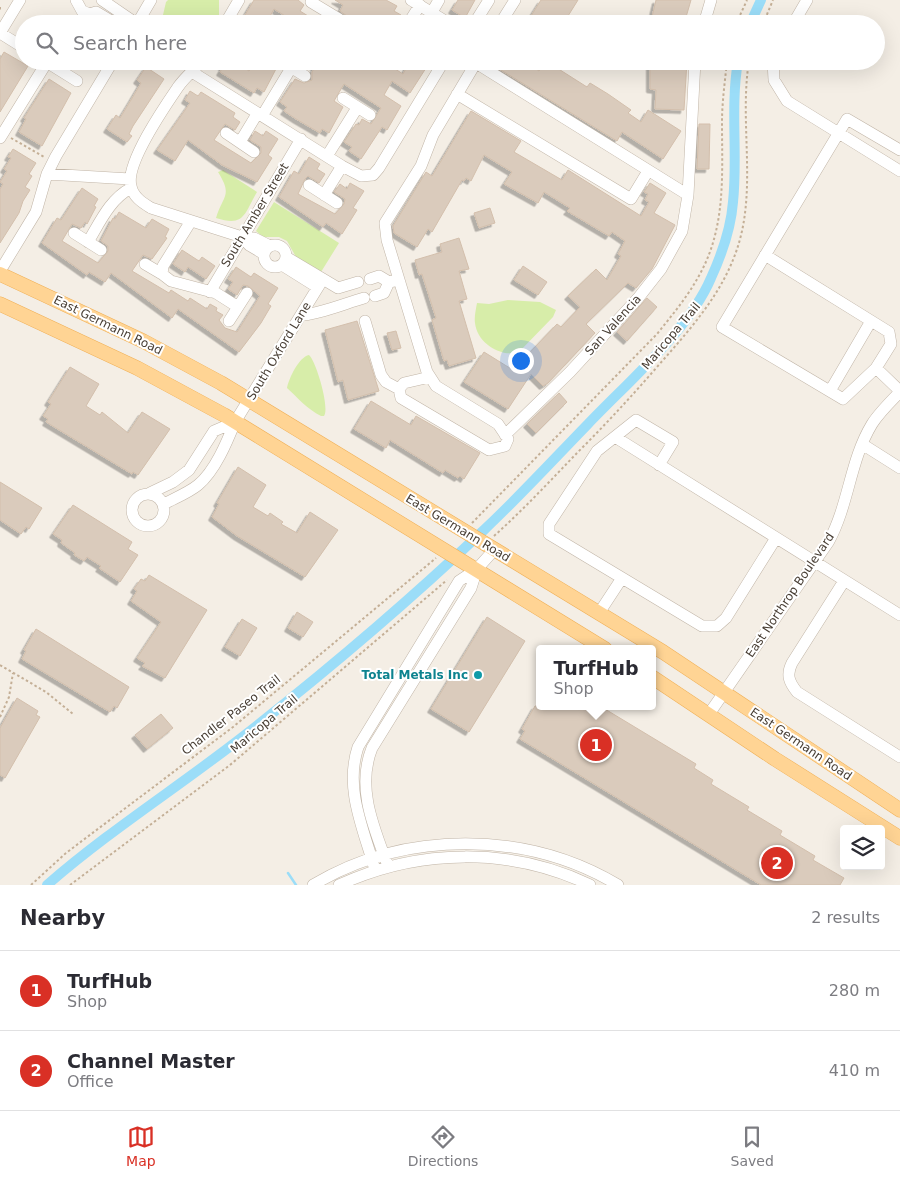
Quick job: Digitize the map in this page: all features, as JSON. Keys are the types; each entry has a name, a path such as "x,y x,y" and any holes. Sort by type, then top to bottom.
{"main road":[{"name":"East Germann Road","path":"0,273 143,341 249,401 466,532 491,544 650,645"},
{"name":"East Germann Road","path":"0,304 137,368 235,422 444,553 471,566 599,645"},
{"name":"East Germann Road","path":"656,649 724,692 900,810"},
{"name":"East Germann Road","path":"656,680 776,760 900,838"}],"street":[{"path":"15,42 0,33 4,17 20,0"},
{"path":"102,0 124,15"},
{"path":"142,15 151,0"},
{"path":"230,15 239,0"},
{"path":"432,12 439,0"},
{"path":"480,15 489,0"},
{"path":"506,15 515,0"},
{"path":"707,15 711,0"},
{"path":"798,15 807,0"},
{"path":"76,1 82,11 90,14 96,12 101,15"},
{"path":"311,2 328,5 336,15"},
{"path":"411,15 416,3 436,15"},
{"path":"2,135 41,70"},
{"path":"60,70 77,80"},
{"path":"0,273 36,212 52,162 108,70"},
{"path":"240,142 290,70"},
{"path":"294,70 304,76"},
{"path":"267,250 254,238 242,237 151,208 139,200 130,184 130,171 136,157 178,86 192,72 361,176 373,175 438,70"},
{"path":"471,70 433,135 421,166 385,224 394,281 430,377 436,386 498,424 505,435"},
{"path":"489,70 688,195"},
{"name":"San Valencia","path":"399,389 401,398 489,450 505,446 508,439 505,435 570,372 661,269 682,231 688,195 695,70"},
{"path":"773,70 774,80 787,101 900,171"},
{"path":"457,94 631,199 648,171"},
{"path":"343,98 370,115"},
{"path":"326,156 357,108"},
{"path":"765,255 888,332 890,344 876,368 843,399 722,327 765,255 839,133 847,119 900,150"},
{"path":"226,133 254,152"},
{"name":"South Amber Street","path":"210,292 301,140"},
{"path":"324,195 342,166"},
{"path":"47,174 130,184"},
{"path":"88,242 110,206 130,184"},
{"path":"309,185 337,203"},
{"path":"162,274 163,266 191,221"},
{"path":"74,233 101,250"},
{"path":"267,250 281,247 284,261 320,283 338,288 358,282"},
{"path":"267,250 266,262 271,266 284,261"},
{"path":"145,264 171,281 210,292 238,307"},
{"path":"370,279 379,276 394,281"},
{"path":"301,315 312,315 384,293 394,281"},
{"name":"South Oxford Lane","path":"164,504 198,485 229,437 235,422 320,283"},
{"path":"343,287 348,303"},
{"path":"230,321 247,293"},
{"path":"365,321 381,375 386,382 399,389 404,383 430,377"},
{"path":"830,391 871,321"},
{"path":"876,368 900,392"},
{"name":"East Northrop Boulevard","path":"709,714 829,540 843,511 862,444 872,424 900,392"},
{"path":"659,465 673,442 636,420 597,451 550,524 549,534 702,626 717,626 726,618 776,538"},
{"path":"150,493 158,496 164,504 164,514 158,523 148,526 137,522 132,512 134,501 141,495 174,482 189,470 214,431 235,422"},
{"path":"615,437 900,615"},
{"path":"862,444 900,468"},
{"path":"382,868 356,803 352,773 358,747 458,580 491,544"},
{"path":"378,857 364,774 372,748 471,588 471,566"},
{"path":"599,613 622,578"},
{"path":"844,581 792,663 788,679 797,692 900,757"},
{"path":"379,712 390,719"},
{"path":"313,885 341,871 378,857 450,844 517,848 564,860 618,885"},
{"path":"340,885 382,868 438,858 491,857 553,870 590,885"}],"path":[{"path":"740,15 748,0"},
{"path":"767,15 773,0"},
{"name":"Maricopa Trail","path":"491,544 616,414 698,321 715,296 730,267 742,232 747,196 745,92 749,70"},
{"path":"2,135 52,162"},
{"name":"Chandler Paseo Trail","path":"30,885 66,853 233,727 444,553"},
{"name":"Maricopa Trail","path":"70,885 230,765 450,577"},
{"path":"0,665 46,692 73,714"},
{"path":"0,717 9,697 13,673"}],"green space":[{"path":"168,0 219,0 219,15 163,15"},
{"path":"223,170 257,192 246,212 238,220 216,218 226,191 223,180 218,172"},
{"path":"274,202 339,243 321,272 296,257 287,241 279,237 263,237 256,231"},
{"path":"508,300 540,302 556,310 553,317 519,352 512,353 498,351 485,343 480,337 475,321 477,303 489,304"},
{"path":"309,355 321,385 325,404 324,416 311,410 287,388 298,364"}],"building":[{"path":"254,0 298,0 304,5 300,11 306,15 284,15 274,9 271,15 245,15"},
{"path":"335,0 386,0 397,6 394,11 401,15 346,15 340,11 343,5"},
{"path":"458,0 475,0 467,15 460,15 452,10"},
{"path":"541,0 578,0 569,15 532,15"},
{"path":"656,0 691,0 687,15 652,15"},
{"path":"4,52 15,58 15,70 26,70 0,112 0,59"},
{"path":"144,70 150,70 164,79 133,126 129,134 132,136 127,142 107,129 116,115 120,118 141,83 137,80"},
{"path":"221,70 275,70 264,92 257,88 254,93 220,72"},
{"path":"313,70 397,70 403,74 405,70 425,70 410,93 392,81 384,95 401,106 387,130 382,127 361,159 349,151 352,147 344,142 356,124 359,125 362,119 371,124 381,108 344,84 334,101 343,107 329,133 322,129 320,133 284,111 287,107 280,102 295,79 304,83 312,80"},
{"path":"501,70 560,70 587,87 590,83 608,94 631,110 628,113 641,122 648,110 681,131 663,159 622,132 617,141"},
{"path":"650,70 686,70 684,110 655,109 656,90 650,89"},
{"path":"49,79 71,93 42,146 19,132 26,119 24,118"},
{"path":"190,91 198,96 201,92 235,113 233,117 240,122 235,130 225,124 214,140 251,163 261,153 261,147 250,140 255,131 263,136 266,131 278,139 268,155 272,158 257,182 222,165 188,140 175,161 157,150 190,103 185,100"},
{"path":"471,111 521,141 514,152 562,180 568,170 641,216 649,202 645,200 648,194 644,192 650,183 666,193 654,213 675,225 652,269 636,288 628,283 586,324 595,333 548,383 543,386 531,374 508,409 464,382 484,352 513,370 557,324 561,327 580,307 568,296 596,269 607,280 621,256 618,254 625,241 612,232 609,236 567,211 570,208 544,192 538,203 504,184 512,172 484,155 471,181 466,178 464,181 462,180 432,232 428,229 417,247 394,233 393,226 426,172 432,176"},
{"path":"699,124 710,124 709,169 697,169"},
{"path":"13,149 36,163 29,174 32,176 25,187 30,190 23,201 19,213 0,243 0,189 3,184 0,182 7,171 4,169 11,158 8,157"},
{"path":"309,157 320,164 317,169 325,174 319,183 308,176 298,194 335,214 344,204 345,199 334,192 340,184 347,189 350,183 364,191 353,208 357,210 342,234 326,223 323,227 279,197 294,171 299,174"},
{"path":"82,188 98,199 94,206 96,207 87,224 85,222 81,228 72,224 62,241 98,263 108,251 108,246 101,241 113,218 115,219 119,212 146,228 152,219 169,229 165,237 167,238 152,259 143,255 132,271 169,293 171,290 188,301 190,298 207,309 210,304 217,308 216,311 223,315 219,320 225,328 237,332 260,296 248,286 243,285 237,295 228,289 233,282 228,279 236,267 251,277 254,273 278,288 268,304 271,306 261,323 239,352 178,309 172,318 111,273 105,282 89,272 87,275 42,243 57,218 61,220"},
{"path":"490,208 495,223 479,228 474,213"},
{"path":"459,238 469,269 459,271 467,299 459,301 476,358 449,366 447,360 444,361 432,320 436,318 422,274 419,275 415,260 442,252 440,244"},
{"path":"182,250 199,261 202,257 215,266 206,279 188,267 185,272 173,264"},
{"path":"523,266 547,282 538,295 514,280"},
{"path":"647,298 657,307 627,341 617,332"},
{"path":"357,321 379,391 348,400 343,380 338,382 325,330"},
{"path":"396,331 401,348 392,350 387,333"},
{"path":"70,367 99,384 86,406 100,415 102,412 128,433 142,412 170,429 138,475 133,472 132,474 46,422 48,419 43,416 51,404 48,402"},
{"path":"559,393 567,402 536,433 527,424"},
{"path":"371,401 411,425 416,416 480,453 464,479 460,476 458,478 445,470 443,473 390,440 386,448 354,429"},
{"path":"238,467 266,485 253,507 268,516 270,513 283,522 281,524 297,533 310,512 338,530 305,577 237,536 212,517 219,504 217,503"},
{"path":"0,482 42,508 29,529 26,527 21,534 0,520"},
{"path":"73,505 132,542 128,549 138,555 120,582 99,568 101,566 87,557 84,561 74,555 75,553 61,543 62,540 53,534"},
{"path":"149,575 207,610 165,678 142,666 145,663 137,658 161,622 131,601 137,591 134,589 141,579 145,581"},
{"path":"297,612 313,622 303,637 288,628"},
{"name":"Total Metals Inc","path":"487,617 525,641 469,732 431,709"},
{"path":"242,619 257,628 240,656 225,647"},
{"path":"36,629 129,687 117,708 114,706 110,712 22,659 26,651 24,650"},
{"path":"17,698 38,711 36,715 40,717 5,778 0,775 0,728"},
{"path":"535,706 536,710 607,710 696,764 694,768 713,780 711,784 749,807 747,810 782,831 780,835 815,856 813,860 844,878 840,885 761,885 520,739 525,731 522,729"},
{"path":"161,714 173,728 147,749 135,735"}],"waterway":[{"path":"754,15 761,0"},
{"path":"47,885 120,827 245,735 307,686 398,609 512,503 673,336 701,298 719,260 728,231 732,212 735,167 734,114 737,70"},
{"path":"288,873 296,885"}],"place":[{"name":"Total Metals Inc","path":"478,675"},
{"name":"TurfHub","path":"596,745"},
{"name":"Channel Master","path":"777,863"}]}
